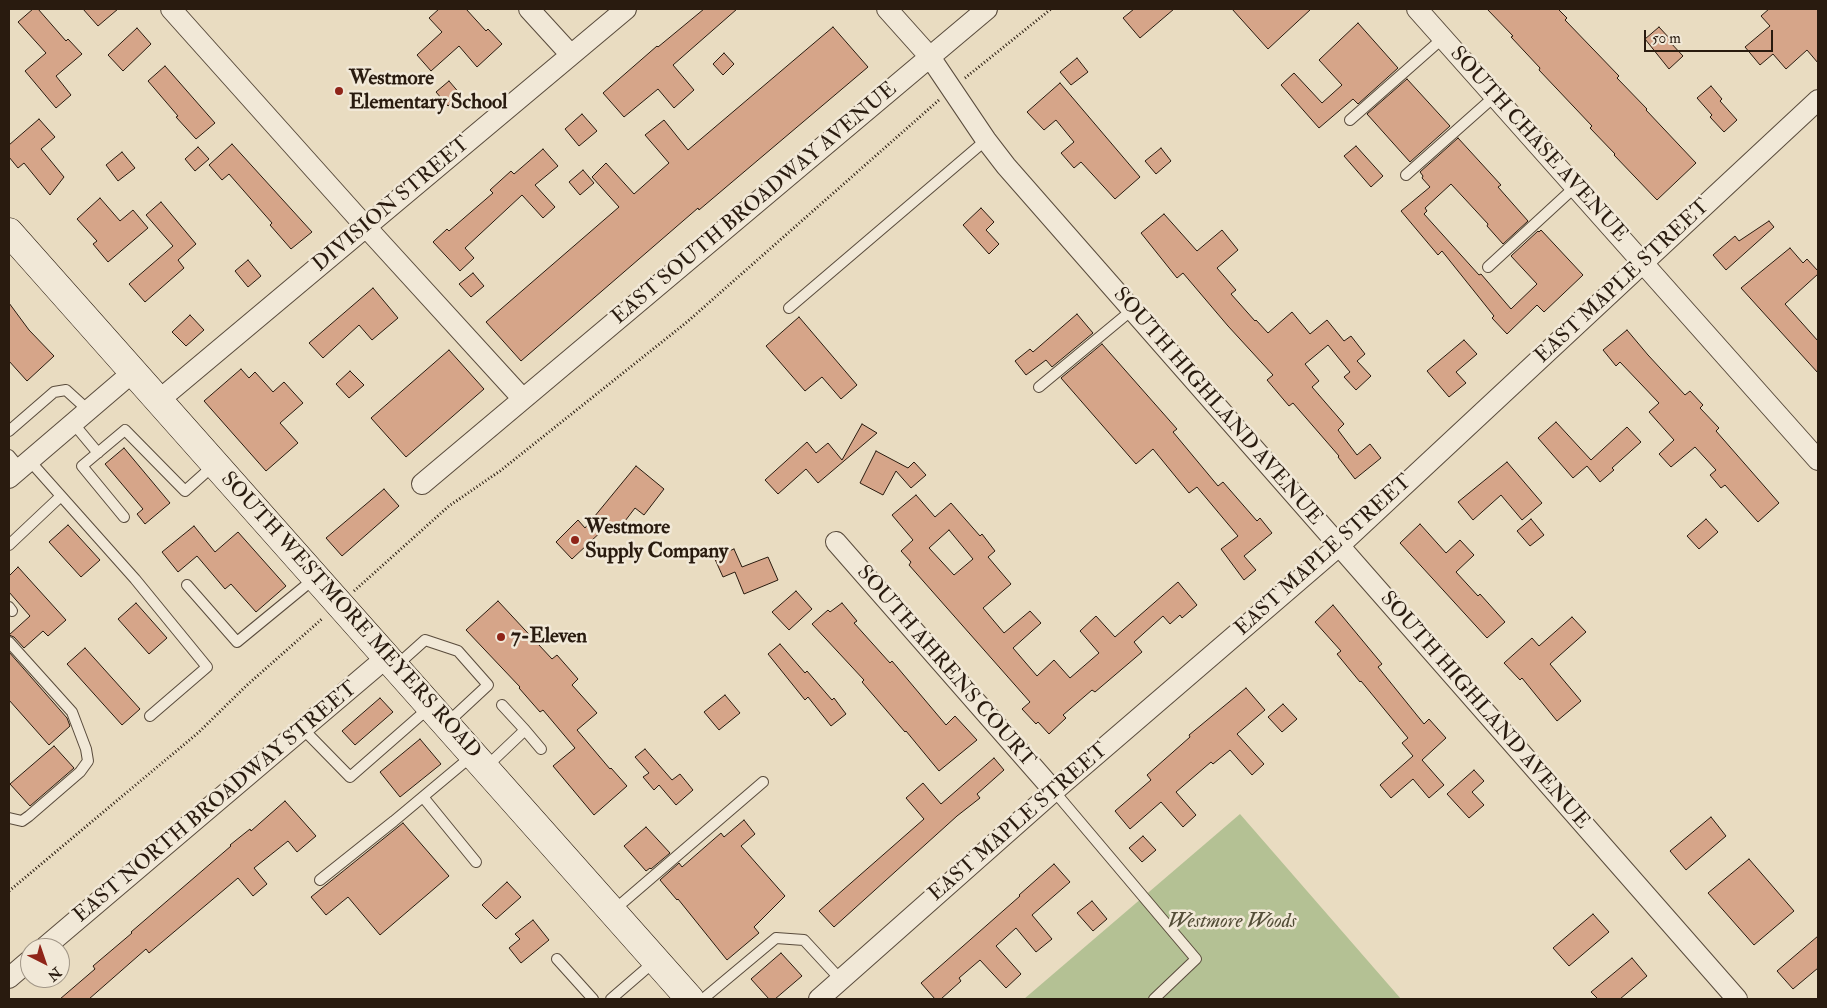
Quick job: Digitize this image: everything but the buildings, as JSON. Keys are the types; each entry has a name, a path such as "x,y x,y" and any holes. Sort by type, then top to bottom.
{"street":[{"path":"171,9 523,399"},
{"path":"529,9 570,55"},
{"name":"DIVISION STREET","path":"158,401 626,9"},
{"name":"SOUTH HIGHLAND AVENUE","path":"887,9 930,57 986,140 1006,166 1737,999"},
{"name":"EAST SOUTH BROADWAY AVENUE","path":"422,484 987,9"},
{"name":"SOUTH CHASE AVENUE","path":"1417,9 1818,460"},
{"name":"EAST MAPLE STREET","path":"819,999 1054,791 1340,546 1818,100"},
{"name":"SOUTH WESTMORE MEYERS ROAD","path":"9,232 690,999"},
{"path":"17,465 73,423 133,372"},
{"name":"SOUTH AHRENS COURT","path":"836,542 1054,791"},
{"name":"EAST NORTH BROADWAY STREET","path":"56,938 303,729 391,662"},
{"path":"9,978 20,969"}],"lane":[{"path":"1350,120 1443,38"},
{"path":"1406,175 1495,96"},
{"path":"789,308 986,140"},
{"path":"1488,267 1575,186"},
{"path":"1039,387 1132,310"},
{"path":"9,431 54,392 66,390 88,410"},
{"path":"73,423 98,453"},
{"path":"124,517 82,466 125,430 185,491 215,464"},
{"path":"17,465 61,496 135,579 207,667 150,716"},
{"path":"9,544 61,496"},
{"path":"187,585 237,642 316,577"},
{"path":"303,729 350,777 438,715 488,685 458,651 425,640 391,662"},
{"path":"9,642 72,712 86,748 88,761 80,772 29,816 22,821 9,818"},
{"path":"502,705 541,749"},
{"path":"320,880 423,797 525,730"},
{"path":"612,911 763,782"},
{"path":"1054,791 1196,959 1154,999"},
{"path":"423,797 476,862"},
{"path":"703,999 776,938 804,940 841,980"},
{"path":"557,959 593,999"},
{"path":"610,999 656,960"}],"path":[{"path":"962,80 1051,9"},
{"path":"355,590 449,506 500,471 687,322 941,98"},
{"path":"9,891 199,732 246,686 325,617"}],"green space":[{"name":"Westmore Woods","path":"1240,814 1401,999 1024,999"}],"place":[{"name":"Westmore Elementary School","path":"339,91"},
{"name":"Westmore Supply Company","path":"575,540"},
{"name":"7-Eleven","path":"501,637"}]}
